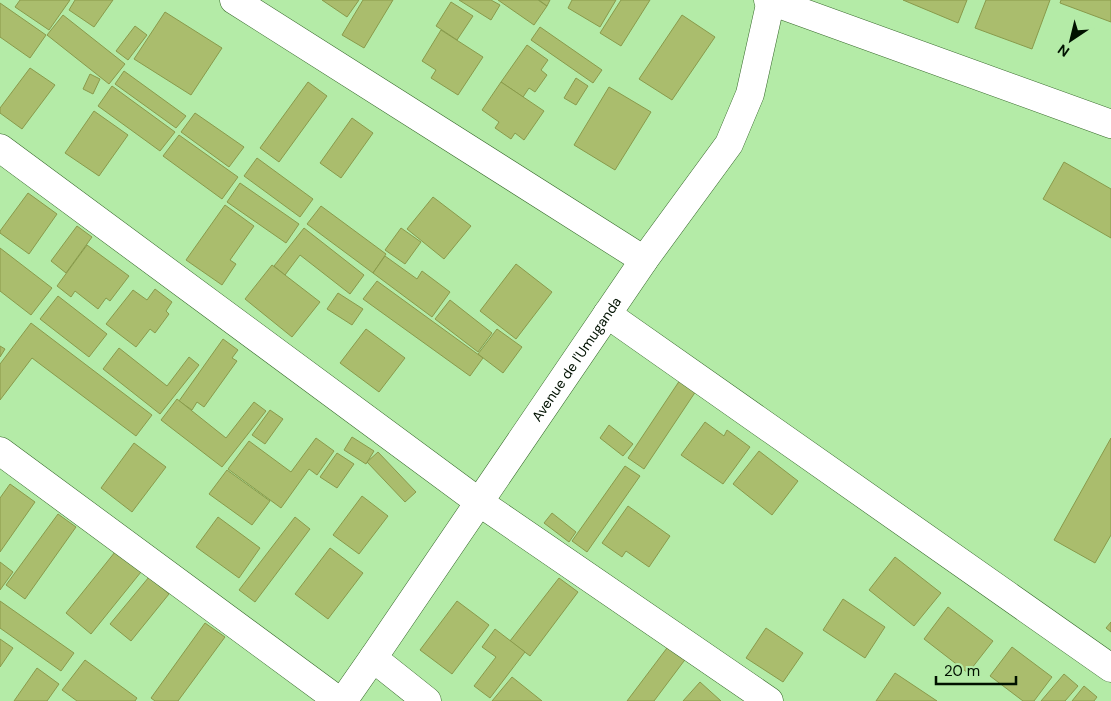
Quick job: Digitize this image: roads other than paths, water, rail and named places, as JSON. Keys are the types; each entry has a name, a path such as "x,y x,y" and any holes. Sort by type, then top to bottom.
{"street":[{"path":"234,0 644,260"},
{"path":"770,1 1111,124"},
{"name":"Avenue de l'Umuganda","path":"341,701 374,658 644,260 729,144 750,94 770,1"},
{"path":"0,148 479,502 769,701"},
{"path":"607,314 1111,668"},
{"path":"0,451 341,701"},
{"path":"374,658 427,701"}]}
